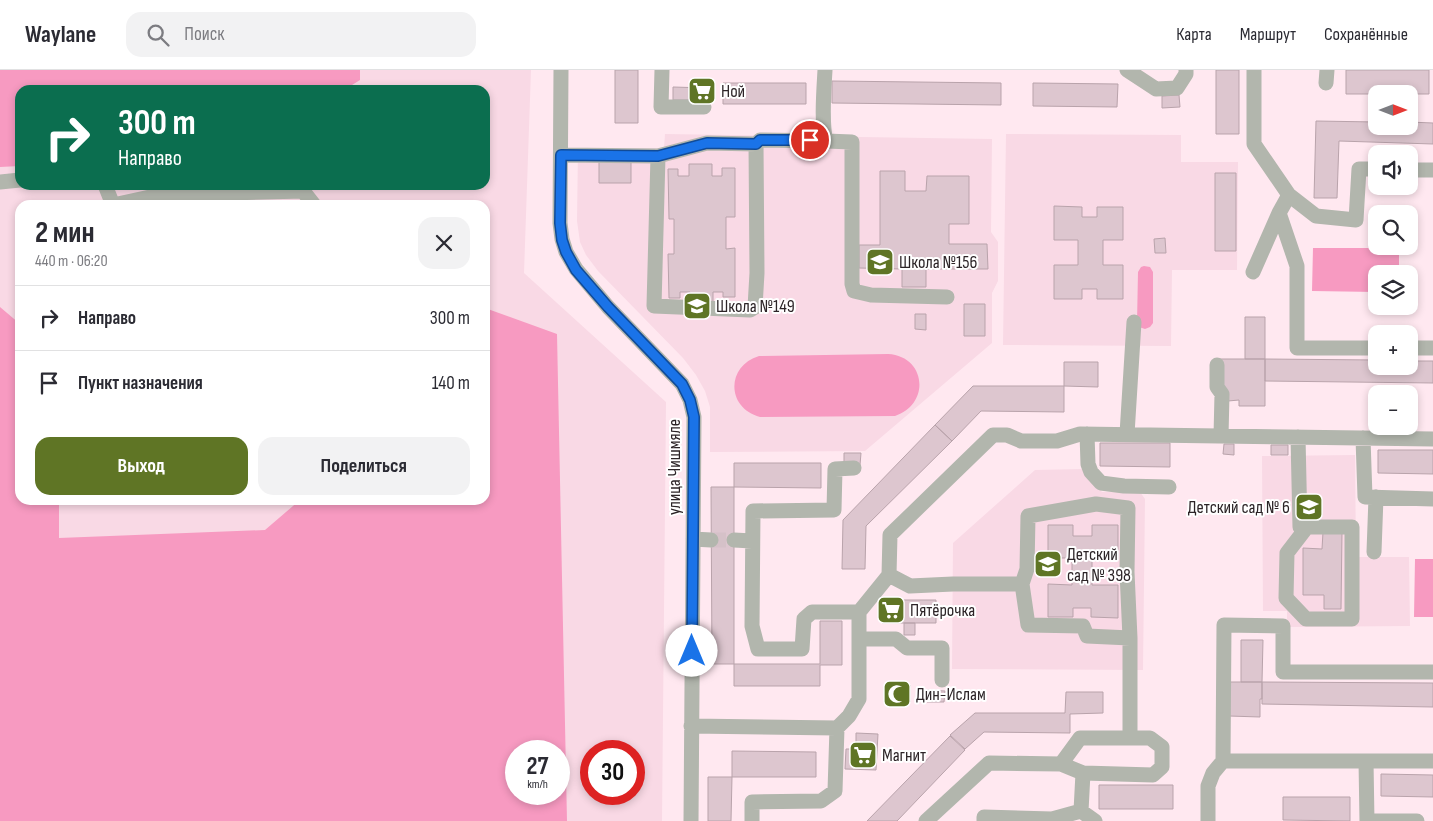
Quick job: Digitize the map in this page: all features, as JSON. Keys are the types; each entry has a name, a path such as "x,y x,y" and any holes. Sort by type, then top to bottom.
{"street":[{"name":"улица Чишмяле","path":"561,70 560,223 566,252 576,270 608,307 682,384 690,400 694,417 691,821"},
{"path":"662,70 661,107 704,107"},
{"path":"825,70 824,136 826,141"},
{"path":"1127,70 1156,89 1177,88 1186,74 1186,70"},
{"path":"1254,70 1254,144 1289,195 1316,216 1356,220 1359,169 1368,170"},
{"path":"561,155 658,156 707,143 756,144 760,140 852,142 852,284 854,291 871,295 947,297"},
{"path":"658,156 654,306 750,310 755,307 757,274 756,144"},
{"path":"1418,170 1433,170"},
{"path":"0,182 15,180"},
{"path":"136,200 159,195 303,191 310,200"},
{"path":"1253,272 1278,213 1289,195"},
{"path":"1278,213 1297,266 1297,348 1368,348"},
{"path":"1127,434 1134,322"},
{"path":"1418,348 1433,348"},
{"path":"1217,365 1217,387 1222,394 1221,436"},
{"path":"752,821 752,802 821,801 835,791 837,728 849,716 859,698 859,612 889,576 890,535 993,435 1007,435 1021,441 1057,441 1080,434 1433,439"},
{"path":"1087,434 1088,464 1091,472 1101,483 1124,486 1169,486"},
{"path":"1298,437 1300,528 1352,527 1352,619 1306,619 1286,598 1287,553 1307,528"},
{"path":"1363,438 1365,497 1433,498"},
{"path":"854,468 834,468 834,510 753,511 752,626 758,649 802,649 804,619 812,612 859,612"},
{"path":"1374,552 1376,498"},
{"path":"1130,638 1087,636 1084,626 1028,625 1022,584 1027,569 1028,516 1096,504 1128,508 1127,572 1130,638 1130,738"},
{"path":"693,539 711,540"},
{"path":"734,540 752,541"},
{"path":"889,576 910,586 1022,584"},
{"path":"1208,821 1208,786 1213,773 1223,760 1224,625 1283,626 1283,672 1433,672"},
{"path":"859,639 896,639 908,648 942,648 942,680"},
{"path":"691,726 837,728"},
{"path":"926,821 988,763 1061,764 1083,773 1153,775 1162,767 1162,747 1150,738 1080,738 1061,764"},
{"path":"1223,760 1433,761"},
{"path":"1366,761 1367,821 1417,821"},
{"path":"1081,811 1083,773"},
{"path":"984,821 984,817 1052,820 1081,811"},
{"path":"1081,811 1094,821"}],"shaded area":[{"path":"0,70 531,70 524,273 666,402 662,821 0,821"},
{"path":"0,70 360,70 360,80 352,85 15,85 15,166 0,167"},
{"path":"665,134 992,139 991,232 998,242 998,281 992,293 992,343 865,451 710,452 710,407 705,391 696,375 683,358 598,271 586,255 580,242 577,221 578,149 664,148"},
{"path":"1006,134 1181,135 1181,162 1238,162 1237,270 1172,270 1171,346 1003,345"},
{"path":"1313,248 1368,248 1368,255 1399,255 1399,265 1368,265 1368,292 1312,291"},
{"path":"1144,266 1150,267 1153,272 1153,323 1145,329 1139,327 1137,323 1138,272"},
{"path":"0,307 15,320 15,505 59,505 59,538 265,530 294,505 490,505 490,310 557,334 565,740 505,740 505,805 567,805 567,821 0,821"},
{"path":"888,354 901,357 910,363 916,371 919,381 919,392 914,402 907,410 895,416 760,417 749,412 741,405 736,396 734,387 740,368 748,361 759,356"},
{"name":"Детский сад № 6","path":"1355,455 1356,557 1409,557 1410,626 1287,627 1287,611 1263,611 1262,456"},
{"name":"Детский сад № 398","path":"1083,469 1102,492 1140,492 1145,499 1143,670 952,669 953,543 1035,470"},
{"path":"1415,559 1433,559 1433,617 1414,617"}],"building":[{"path":"615,70 638,70 638,123 615,123"},
{"path":"1216,70 1239,70 1239,134 1216,134"},
{"path":"1346,70 1429,70 1429,94 1418,94 1418,85 1368,85 1368,94 1346,94"},
{"path":"832,81 1001,83 1001,105 832,103"},
{"path":"723,83 806,83 806,104 723,104"},
{"path":"1033,83 1118,84 1117,107 1033,106"},
{"path":"673,87 706,88 706,100 673,100"},
{"path":"1179,95 1180,107 1162,108 1162,96"},
{"path":"1316,121 1368,122 1368,135 1418,135 1418,122 1433,123 1433,144 1339,141 1337,198 1314,198"},
{"path":"599,160 631,160 631,183 599,183"},
{"path":"689,164 712,164 712,176 722,176 722,168 735,168 735,217 726,217 726,249 735,248 735,297 723,297 723,292 713,292 713,302 690,302 690,292 680,292 680,298 669,298 668,254 674,254 674,219 669,219 668,169 678,169 678,176 689,176"},
{"path":"880,171 905,171 905,191 926,191 927,176 969,176 969,224 949,224 949,244 987,244 988,269 926,269 926,287 902,287 902,269 859,268 859,245 880,245"},
{"path":"1215,173 1236,173 1236,251 1215,251"},
{"path":"1054,206 1082,207 1082,217 1097,217 1097,207 1123,207 1123,240 1103,240 1103,265 1123,265 1123,299 1097,299 1097,289 1082,289 1082,299 1054,299 1054,265 1078,265 1078,240 1054,240"},
{"path":"1165,238 1166,253 1155,253 1154,239"},
{"path":"964,304 985,304 985,336 964,336"},
{"path":"915,314 926,314 926,330 915,329"},
{"path":"1245,317 1265,317 1265,359 1245,359"},
{"path":"1220,359 1265,359 1265,406 1239,406 1239,400 1228,401 1221,390"},
{"path":"1265,359 1368,360 1368,375 1418,375 1418,361 1433,361 1433,383 1265,381"},
{"path":"1064,362 1098,362 1098,387 1064,386"},
{"path":"973,386 1064,386 1064,412 981,411 952,441 935,425"},
{"path":"935,425 952,441 866,526 865,569 842,569 843,520"},
{"path":"1100,443 1170,443 1170,467 1100,466"},
{"path":"1224,444 1234,444 1234,455 1223,454"},
{"path":"1271,445 1288,445 1288,455 1271,455"},
{"path":"1378,450 1433,450 1433,474 1378,473"},
{"path":"844,453 861,453 860,465 844,464"},
{"path":"734,463 821,463 821,488 734,487"},
{"path":"711,487 734,487 734,664 712,664"},
{"path":"1048,525 1073,525 1073,536 1092,536 1092,525 1118,525 1118,559 1092,559 1092,585 1118,585 1118,618 1091,617 1091,608 1073,608 1073,617 1048,617 1048,584 1072,585 1072,558 1048,558"},
{"path":"1323,532 1342,532 1341,609 1324,609 1324,595 1303,595 1303,548 1322,549"},
{"path":"882,600 936,600 936,623 882,623"},
{"path":"820,621 842,621 842,665 820,665 820,686 734,686 734,664 820,664"},
{"path":"904,623 915,623 915,635 904,635"},
{"path":"1241,640 1263,640 1262,682 1241,682"},
{"path":"1229,682 1262,682 1260,717 1229,716"},
{"path":"1262,682 1433,683 1433,707 1262,704"},
{"path":"894,685 910,685 910,702 894,702"},
{"path":"927,690 945,691 944,702 927,702"},
{"path":"1066,692 1103,692 1103,713 1070,714 1070,733 984,732 965,749 950,735 975,713 1065,713"},
{"path":"856,733 878,734 876,770 845,769 846,749 856,749"},
{"path":"950,736 965,750 897,821 867,821"},
{"path":"732,751 816,752 816,777 732,777"},
{"path":"1381,774 1433,775 1433,797 1381,796"},
{"path":"708,777 732,777 731,821 708,821"},
{"path":"1099,785 1173,785 1173,809 1099,809"},
{"path":"1283,797 1350,797 1350,821 1283,820"}],"tunnel":[{"path":"711,540 734,540"}],"place":[{"name":"Ной","path":"702,91"},
{"name":"Школа №156","path":"880,262"},
{"name":"Школа №149","path":"697,306"},
{"name":"Детский сад № 6","path":"1309,507"},
{"name":"Детский сад № 398","path":"1048,564"},
{"name":"Пятёрочка","path":"891,610"},
{"name":"Дин-Ислам","path":"897,694"},
{"name":"Магнит","path":"863,755"}],"route":[{"path":"692,651 694,417 690,400 682,384 608,307 576,270 566,252 560,223 561,155 658,156 707,143 756,144 760,140 810,140"}]}
